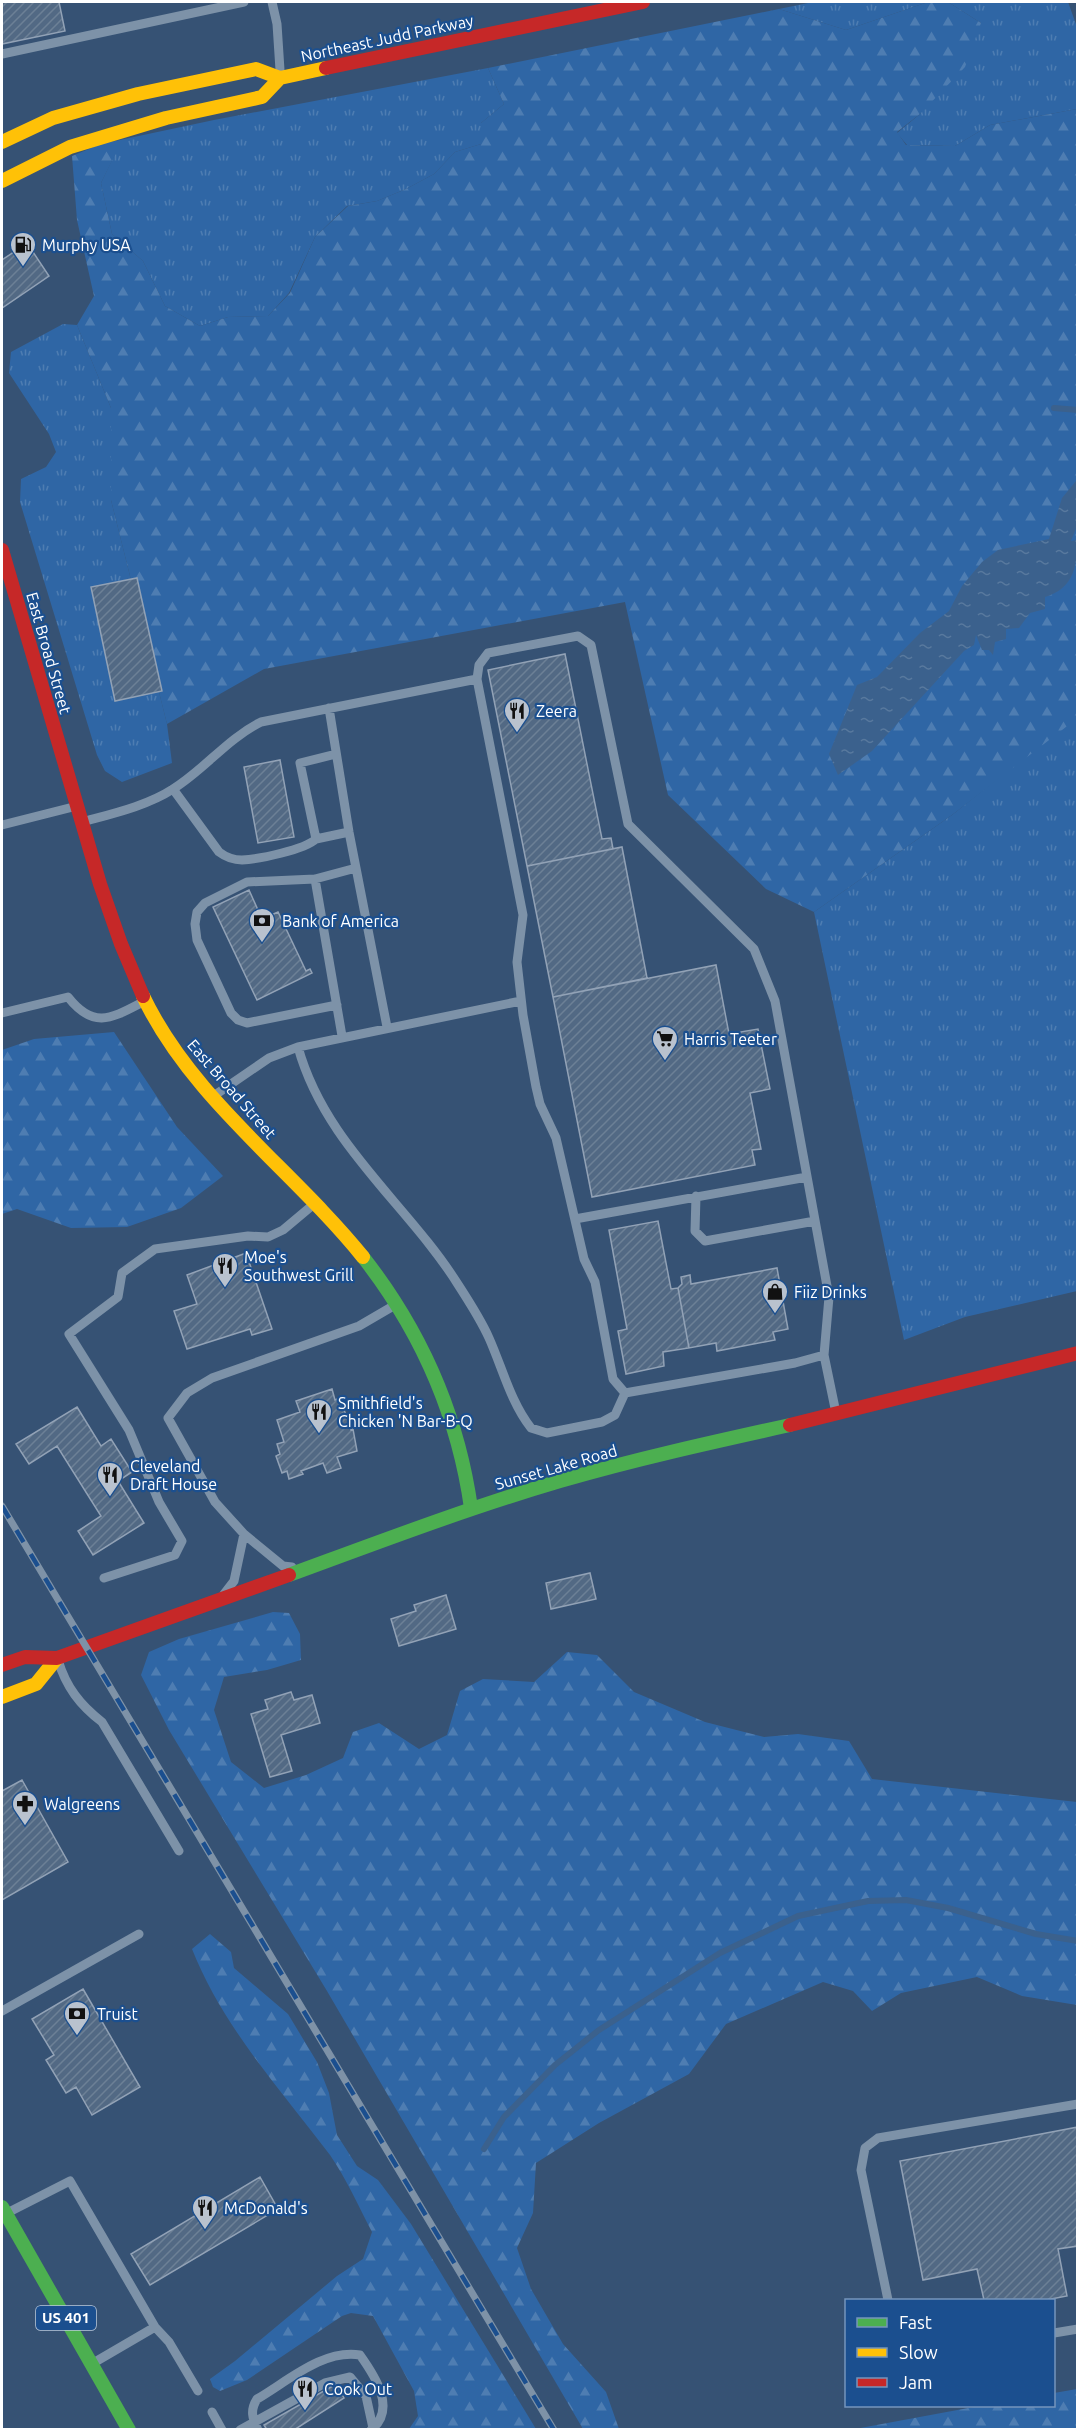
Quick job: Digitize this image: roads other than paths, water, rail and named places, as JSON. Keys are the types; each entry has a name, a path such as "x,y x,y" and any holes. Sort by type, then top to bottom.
{"main road":[{"name":"Northeast Judd Parkway","path":"2,142 53,118 128,96 256,69 280,78 643,2"},
{"path":"2,181 80,144 166,118 262,97 280,78"},
{"name":"East Broad Street","path":"2,550 108,910 146,1001 172,1044 213,1096 364,1258 397,1303 446,1408 468,1478 471,1508"},
{"name":"Sunset Lake Road","path":"2,1665 25,1657 57,1658 471,1508 561,1481 689,1447 837,1413 1077,1353"},
{"path":"2,1697 36,1684 57,1658"},
{"name":"US 401","path":"3,2211 93,2363 129,2430"}],"lane":[{"path":"2,54 244,2"},
{"path":"272,2 277,24 280,78"},
{"path":"625,1393 613,1379 595,1282 584,1259 556,1138 540,1104 521,1001 517,962 522,915 477,678 479,665 488,653 578,636 591,645 628,824 754,949 775,1001 829,1297 824,1355 837,1413"},
{"path":"82,822 119,812 173,789 240,732 272,718 477,678"},
{"path":"329,708 349,832 387,1027"},
{"path":"316,839 300,763 336,754"},
{"path":"173,789 219,852 228,859 242,860 306,847 316,839 349,832"},
{"path":"2,825 77,806"},
{"path":"337,1005 247,1023 238,1020 231,1013 197,940 195,924 197,912 205,903 247,882 315,879 356,868"},
{"path":"315,879 342,1036"},
{"path":"2,1013 68,997 77,1008 92,1018 112,1018 146,1001"},
{"path":"213,1096 262,1063 298,1047 342,1036 521,1001"},
{"path":"298,1047 315,1091 343,1140 380,1189 424,1238 459,1285 488,1335 508,1385 531,1428 548,1433 602,1422 615,1415 625,1393"},
{"path":"575,1219 807,1177"},
{"path":"696,1196 695,1231 705,1241 815,1221"},
{"path":"104,1578 175,1555 182,1541 159,1502 129,1430 69,1334 118,1297 122,1273 155,1249 248,1236 268,1237 283,1230 314,1204"},
{"path":"303,1568 283,1566 244,1534 214,1502 168,1418 187,1393 212,1378 359,1326 397,1303"},
{"path":"625,1393 795,1363 824,1355"},
{"path":"219,1601 234,1581 244,1534"},
{"path":"57,1658 64,1680 82,1707 102,1722 179,1851"},
{"path":"2,2012 139,1934"},
{"path":"888,2299 861,2170 865,2148 878,2138 1077,2104"},
{"path":"3,2211 70,2181 155,2327 169,2342 198,2391"},
{"path":"93,2363 155,2327"},
{"path":"1055,2333 1077,2329"},
{"path":"256,2426 252,2408 257,2399 331,2355 345,2353 360,2355 380,2388 384,2410 379,2423 372,2429"},
{"path":"240,2430 256,2426 324,2383 350,2377 366,2396 372,2429"},
{"path":"212,2412 222,2430"}],"water":[{"path":"1076,481 1077,526 1071,541 1077,540 1076,559 1068,582 1045,597 1045,609 1030,613 1019,628 1006,629 1006,639 995,642 993,655 989,650 982,650 976,635 974,645 964,651 872,751 838,775 829,754 857,685 877,677 920,633 949,611 962,586 982,562 998,550 1049,539 1062,498"}],"waterway":[{"path":"1054,408 1078,410"},
{"path":"484,2149 504,2117 555,2065 599,2030 720,1953 798,1916 868,1901 906,1900 948,1908 1036,1934 1078,1941"}],"railway":[{"path":"2,1506 554,2430"}],"place":[{"name":"Murphy USA","path":"23,268"},
{"name":"Zeera","path":"517,734"},
{"name":"Bank of America","path":"262,944"},
{"name":"Harris Teeter","path":"665,1062"},
{"name":"Moe's Southwest Grill","path":"225,1289"},
{"name":"Fiiz Drinks","path":"775,1315"},
{"name":"Smithfield's Chicken 'N Bar-B-Q","path":"319,1435"},
{"name":"Cleveland Draft House","path":"110,1498"},
{"name":"Walgreens","path":"25,1827"},
{"name":"Truist","path":"77,2037"},
{"name":"McDonald's","path":"205,2231"},
{"name":"Cook Out","path":"305,2412"}]}
